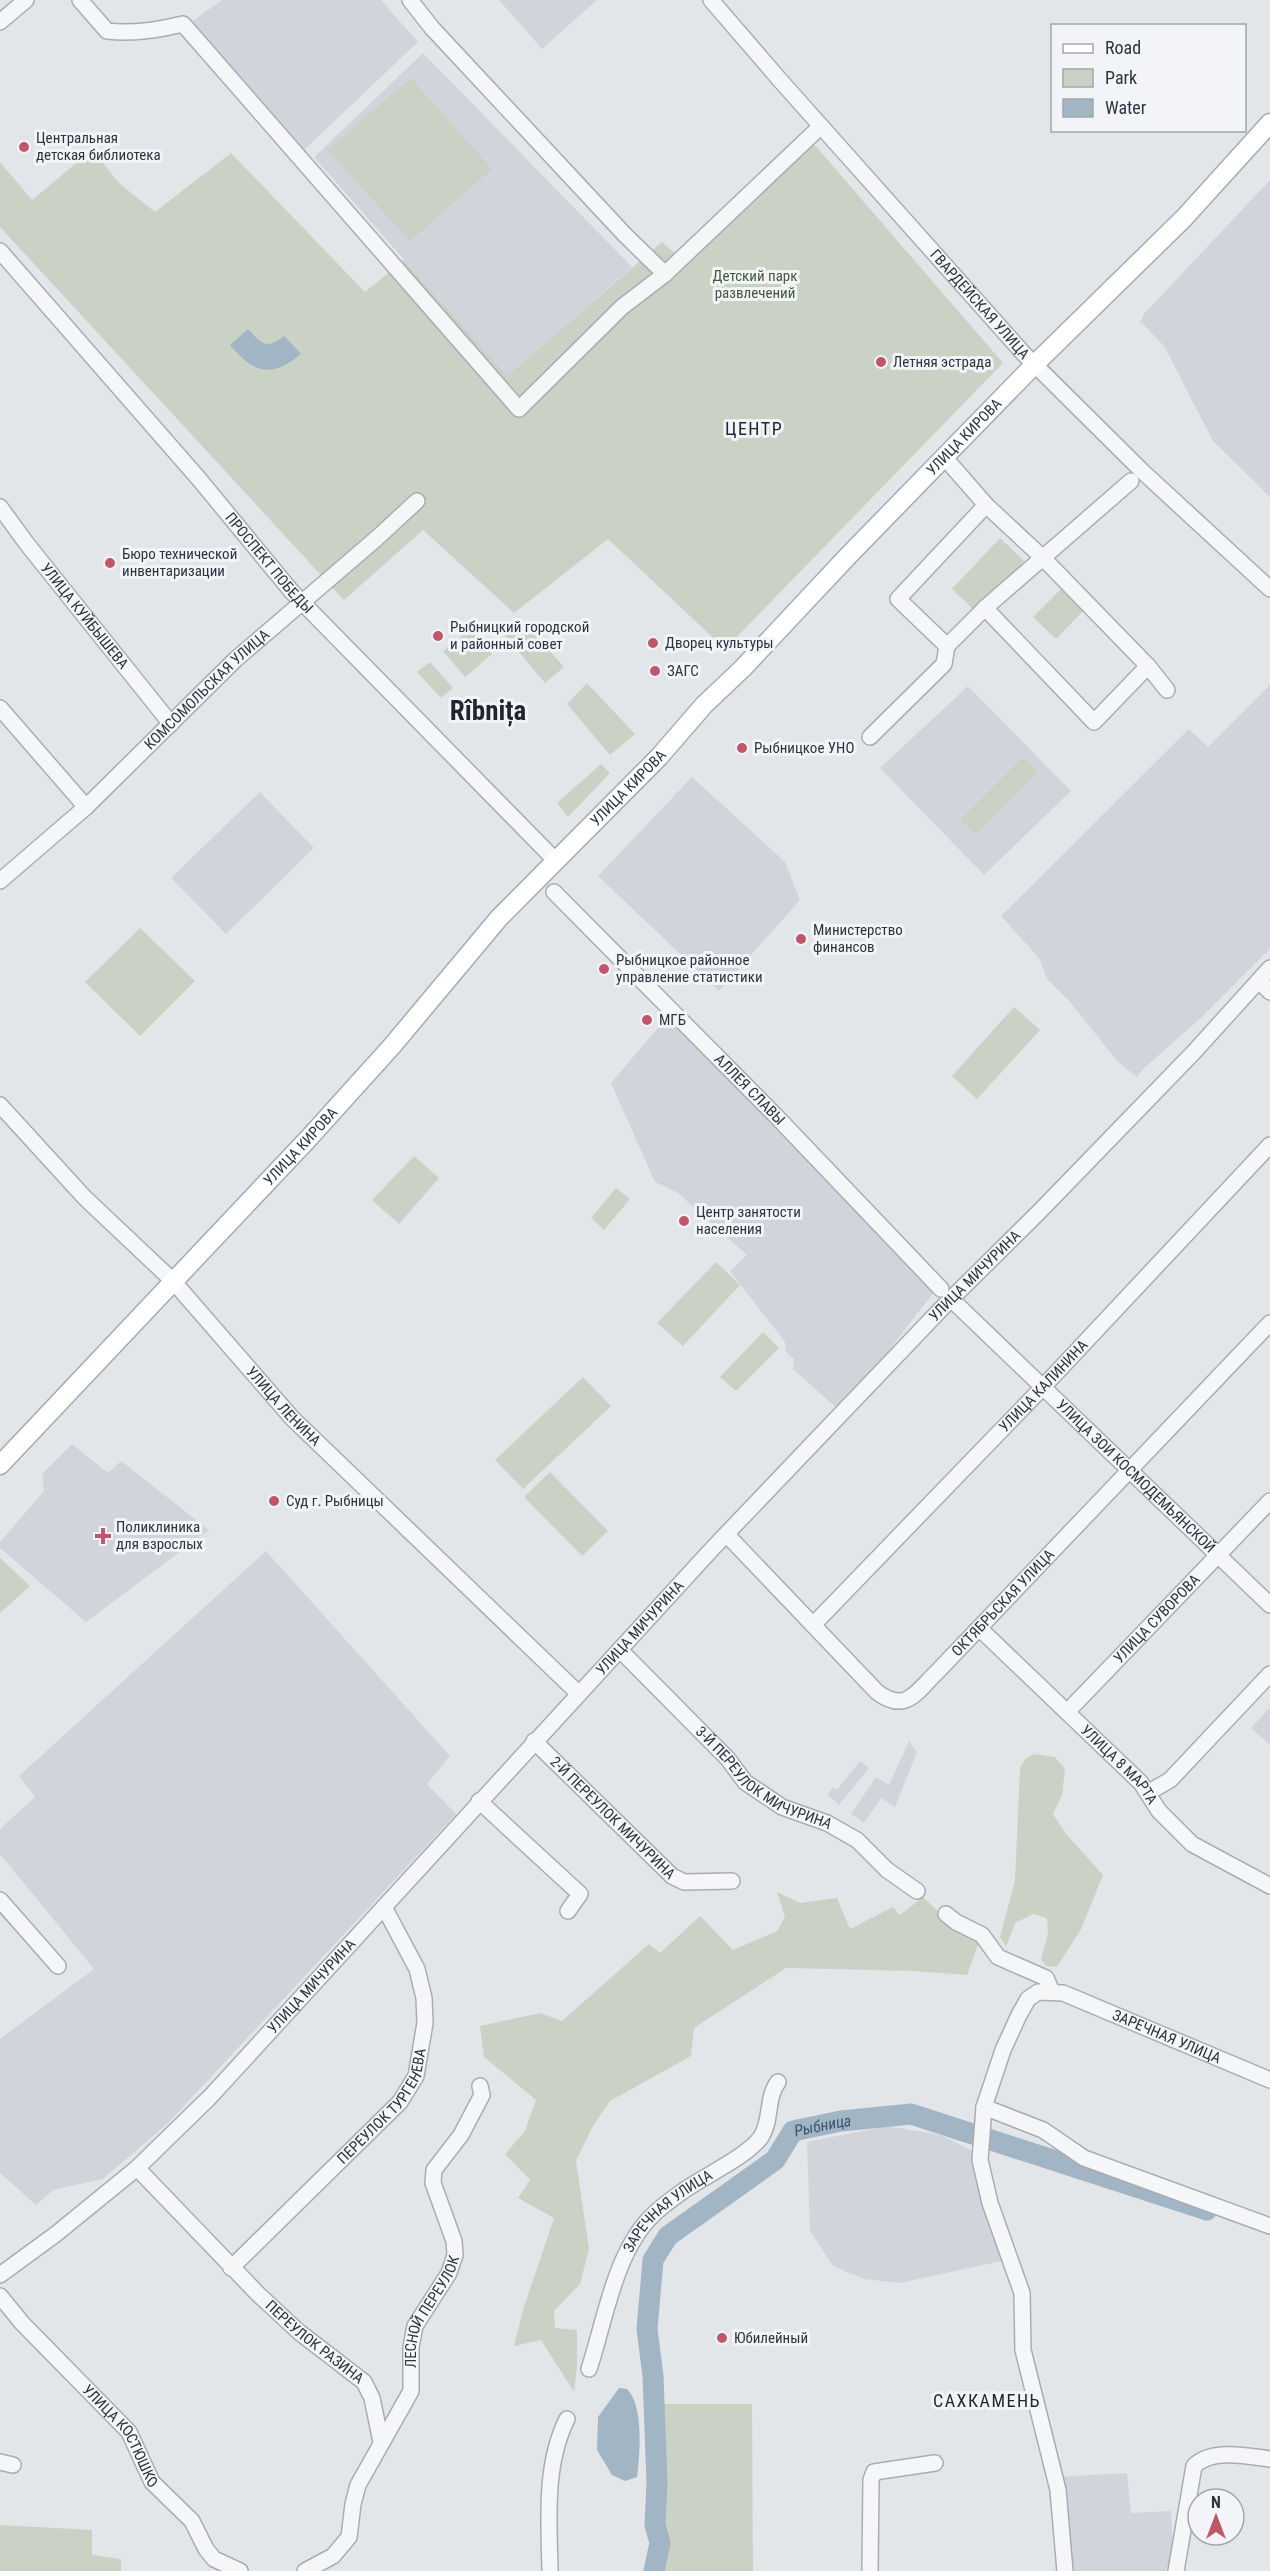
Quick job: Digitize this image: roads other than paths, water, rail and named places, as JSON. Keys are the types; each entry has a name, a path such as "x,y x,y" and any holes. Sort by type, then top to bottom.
{"main road":[{"name":"УЛИЦА КИРОВА","path":"0,1465 322,1123 392,1046 499,918 660,757 704,705 743,668 848,556 1035,364 1184,218 1270,123"}],"street":[{"path":"0,22 26,0"},
{"path":"80,0 107,32 151,31 183,24 519,409 622,307 665,273 820,126"},
{"path":"410,0 432,28 617,227 665,273"},
{"name":"ГВАРДЕЙСКАЯ УЛИЦА","path":"711,0 820,126 1035,364 1142,471 1270,589"},
{"name":"ПРОСПЕКТ ПОБЕДЫ","path":"0,251 302,601 556,861"},
{"path":"945,458 986,505 1043,558 1148,666 1167,690"},
{"path":"870,737 945,664 947,646 985,608 1131,480"},
{"name":"КОМСОМОЛЬСКАЯ УЛИЦА","path":"0,881 86,807 236,660 417,501"},
{"path":"947,646 898,599 986,505"},
{"name":"УЛИЦА КУЙБЫШЕВА","path":"0,507 171,724"},
{"path":"985,608 1095,722 1148,666"},
{"path":"0,708 86,807"},
{"name":"АЛЛЕЯ СЛАВЫ","path":"554,892 776,1116 946,1294"},
{"name":"УЛИЦА МИЧУРИНА","path":"0,2275 56,2234 137,2168 210,2097 946,1294 1039,1212 1264,986 1270,968"},
{"name":"УЛИЦА ЛЕНИНА","path":"0,1105 85,1198 173,1281 292,1418 579,1694"},
{"name":"УЛИЦА КАЛИНИНА","path":"813,1625 1043,1388 1270,1145"},
{"name":"УЛИЦА ЗОИ КОСМОДЕМЬЯНСКОЙ","path":"946,1294 1270,1605"},
{"name":"ОКТЯБРЬСКАЯ УЛИЦА","path":"727,1535 878,1692 887,1700 898,1703 908,1699 979,1628 1270,1323"},
{"name":"УЛИЦА СУВОРОВА","path":"1068,1711 1270,1501"},
{"name":"УЛИЦА 8 МАРТА","path":"979,1628 1149,1791 1160,1811 1192,1844 1270,1886"},
{"name":"3-Й ПЕРЕУЛОК МИЧУРИНА","path":"620,1650 728,1759 752,1788 782,1807 827,1822 857,1840 887,1870 917,1890"},
{"path":"1149,1791 1170,1780 1270,1674"},
{"name":"2-Й ПЕРЕУЛОК МИЧУРИНА","path":"534,1742 672,1876 684,1882 732,1881"},
{"path":"479,1801 580,1894 568,1911"},
{"path":"0,1900 58,1966"},
{"name":"ПЕРЕУЛОК ТУРГЕНЕВА","path":"231,2268 400,2102 416,2076 425,2023 424,1998 417,1969 384,1907"},
{"path":"946,1914 956,1922 982,1935 998,1957 1046,1978 1058,1993"},
{"path":"1058,1993 1038,1992 1029,1999 1019,2015 1003,2050 983,2112 980,2160 982,2176 1022,2293 1023,2350 1058,2490 1065,2571"},
{"name":"ЗАРЕЧНАЯ УЛИЦА","path":"1058,1993 1270,2080"},
{"name":"ЗАРЕЧНАЯ УЛИЦА","path":"589,2368 620,2266 636,2238 652,2215 702,2178 750,2148 761,2138 768,2119 773,2089 778,2082"},
{"name":"ЛЕСНОЙ ПЕРЕУЛОК","path":"381,2442 411,2391 411,2346 416,2326 454,2264 455,2247 435,2190 433,2176 436,2164 461,2135 475,2111 482,2095 480,2086"},
{"path":"983,2112 1043,2130 1084,2158 1270,2226"},
{"name":"ПЕРЕУЛОК РАЗИНА","path":"137,2168 231,2268 299,2332 364,2382 372,2398 381,2442"},
{"name":"УЛИЦА КОСТЮШКО","path":"0,2296 22,2323 129,2432 136,2442 152,2482 192,2521 206,2549 214,2559 240,2571"},
{"path":"550,2571 552,2463 560,2432 567,2419"},
{"path":"305,2571 333,2556 349,2537 358,2485 381,2442"},
{"path":"1176,2571 1194,2466 1200,2459 1215,2456 1270,2459"},
{"path":"870,2571 871,2480 874,2472 935,2463"}],"water":[{"path":"248,329 268,344 284,336 301,354 272,370 255,367 230,345"},
{"path":"619,2388 627,2389 632,2397 640,2431 637,2477 625,2481 612,2475 597,2450 598,2417"}],"waterway":[{"name":"Рыбница","path":"654,2571 660,2543 655,2525 657,2483 653,2376 647,2329 653,2260 668,2236 775,2160 793,2131 841,2121 911,2114 1207,2210"}],"place":[{"name":"Центральная детская библиотека","path":"24,147"},
{"name":"Летняя эстрада","path":"881,362"},
{"name":"Бюро технической инвентаризации","path":"110,563"},
{"name":"Рыбницкий городской и районный совет","path":"438,636"},
{"name":"Дворец культуры","path":"653,643"},
{"name":"ЗАГС","path":"655,671"},
{"name":"Рыбницкое УНО","path":"742,748"},
{"name":"Министерство финансов","path":"801,939"},
{"name":"Рыбницкое районное управление статистики","path":"604,969"},
{"name":"МГБ","path":"647,1020"},
{"name":"Центр занятости населения","path":"684,1221"},
{"name":"Суд г. Рыбницы","path":"274,1501"},
{"name":"Поликлиника для взрослых","path":"103,1536"},
{"name":"Юбилейный","path":"722,2338"}],"district":[{"name":"ЦЕНТР","path":"754,429"},
{"name":"Rîbnița","path":"488,711"},
{"name":"САХКАМЕНЬ","path":"987,2401"}],"park label":[{"name":"Детский парк развлечений","path":"755,284"}]}
